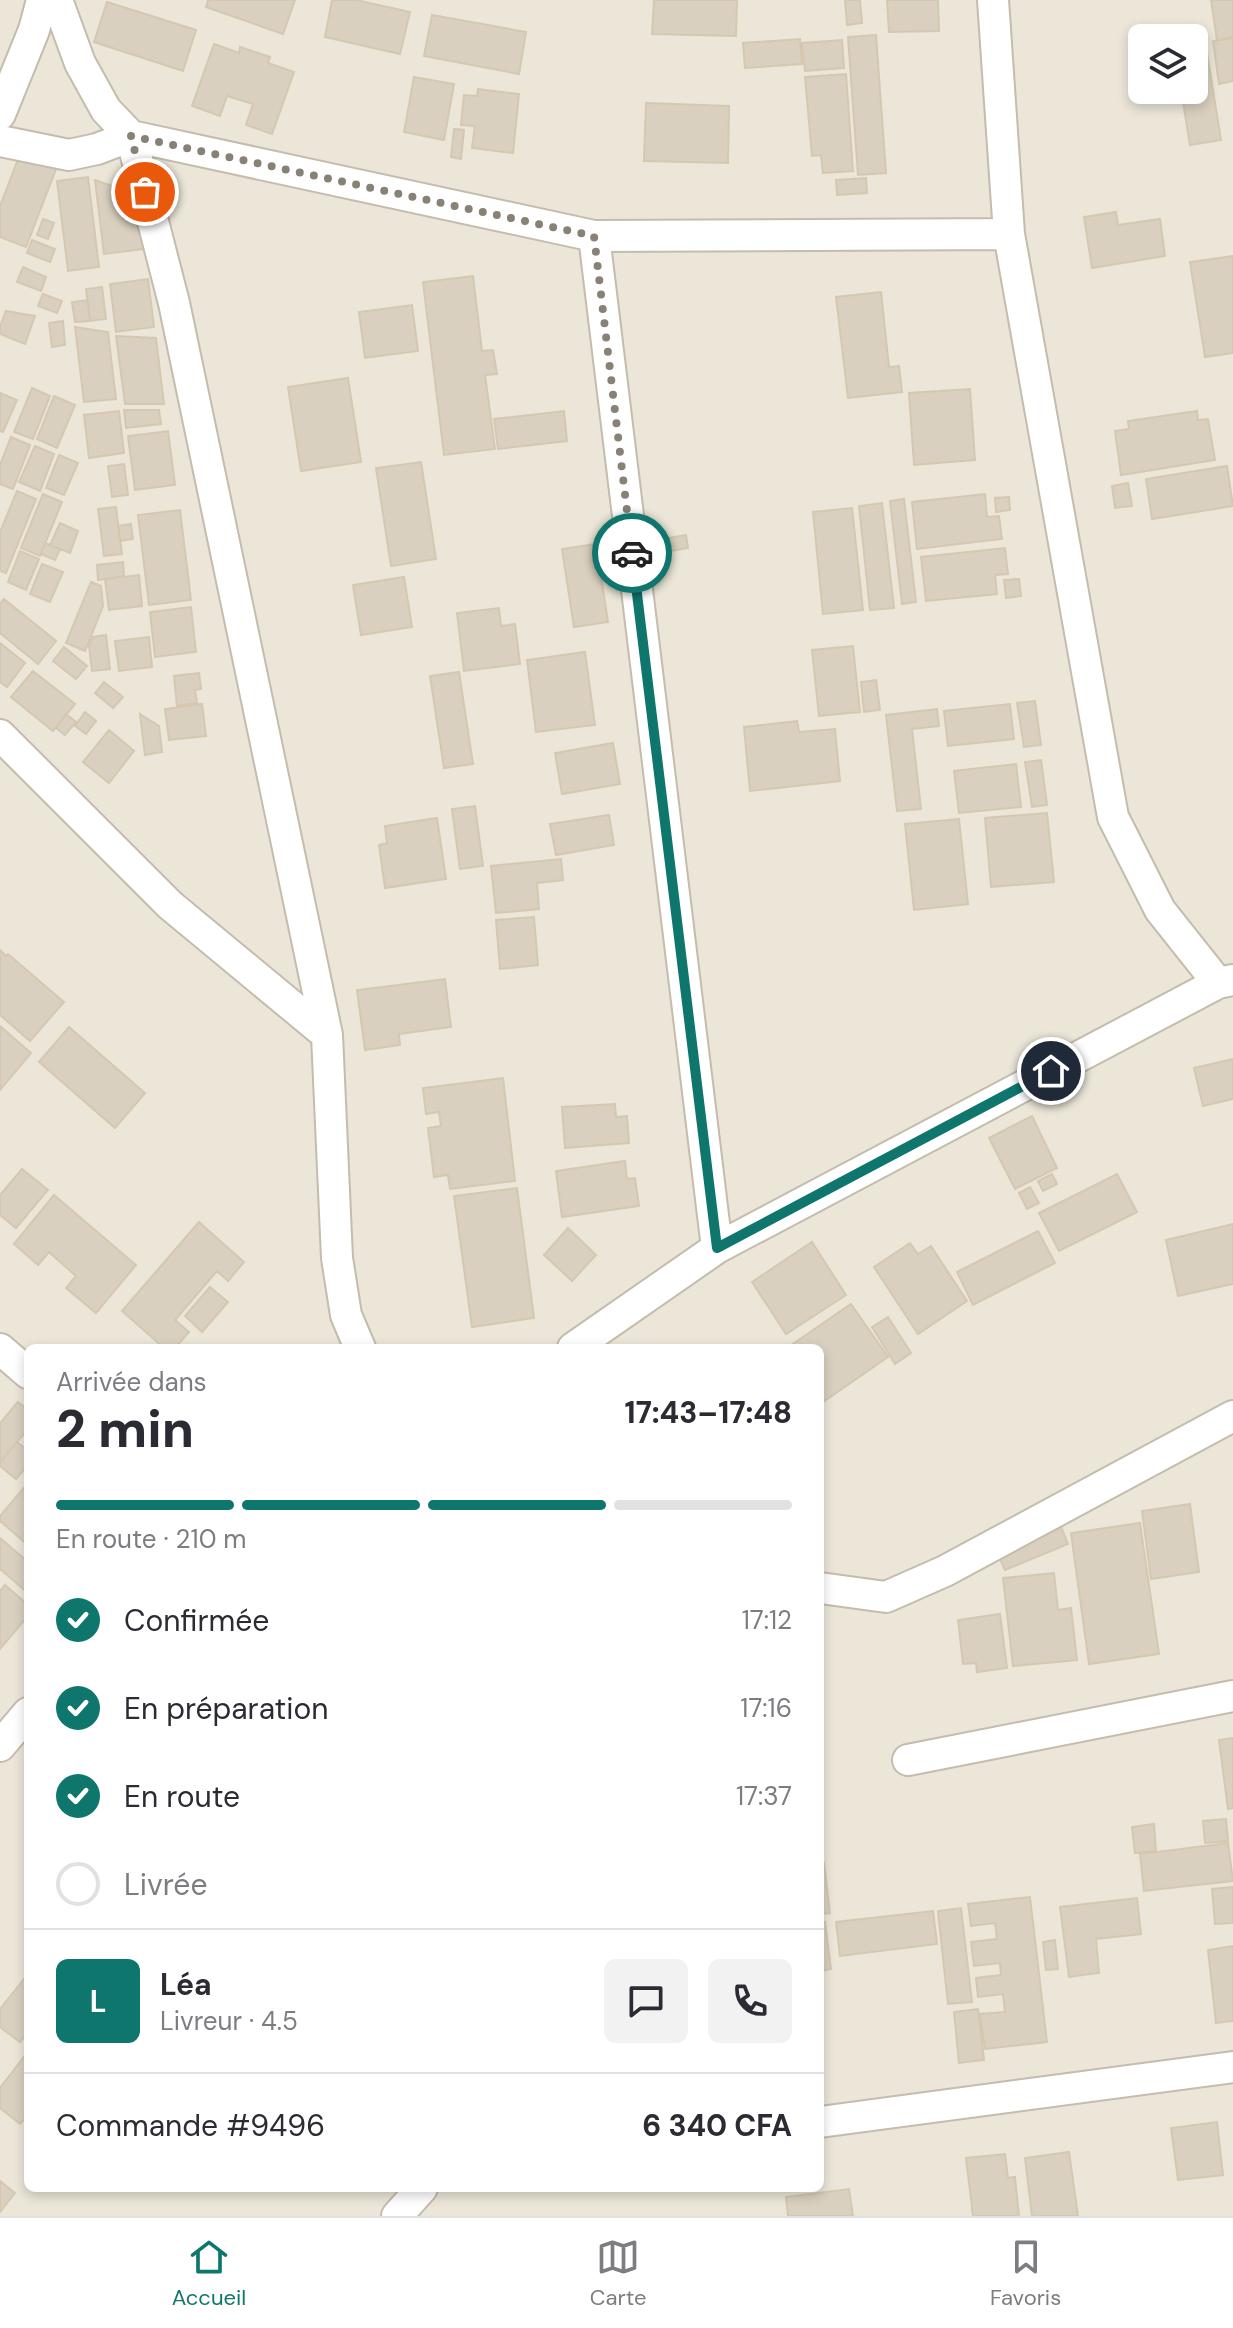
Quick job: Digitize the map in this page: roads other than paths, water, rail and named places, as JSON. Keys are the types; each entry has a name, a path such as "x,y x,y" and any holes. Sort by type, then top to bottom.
{"street":[{"path":"0,114 34,30 42,0"},
{"path":"57,0 80,63 106,110 131,136 174,303 327,1035 337,1258 346,1315 358,1344"},
{"path":"579,1344 717,1248 1226,982 1160,910 1113,817 1009,234 993,0"},
{"path":"0,141 69,155 97,149 131,136 594,236 1009,234"},
{"path":"594,236 717,1248"},
{"path":"0,735 170,905 327,1035"},
{"path":"0,1349 24,1370"},
{"path":"824,1589 886,1597 945,1571 1233,1416"},
{"path":"908,1760 1233,1696"},
{"path":"0,1746 24,1718"},
{"path":"824,2121 1233,2067"},
{"path":"397,2216 418,2192"}]}
